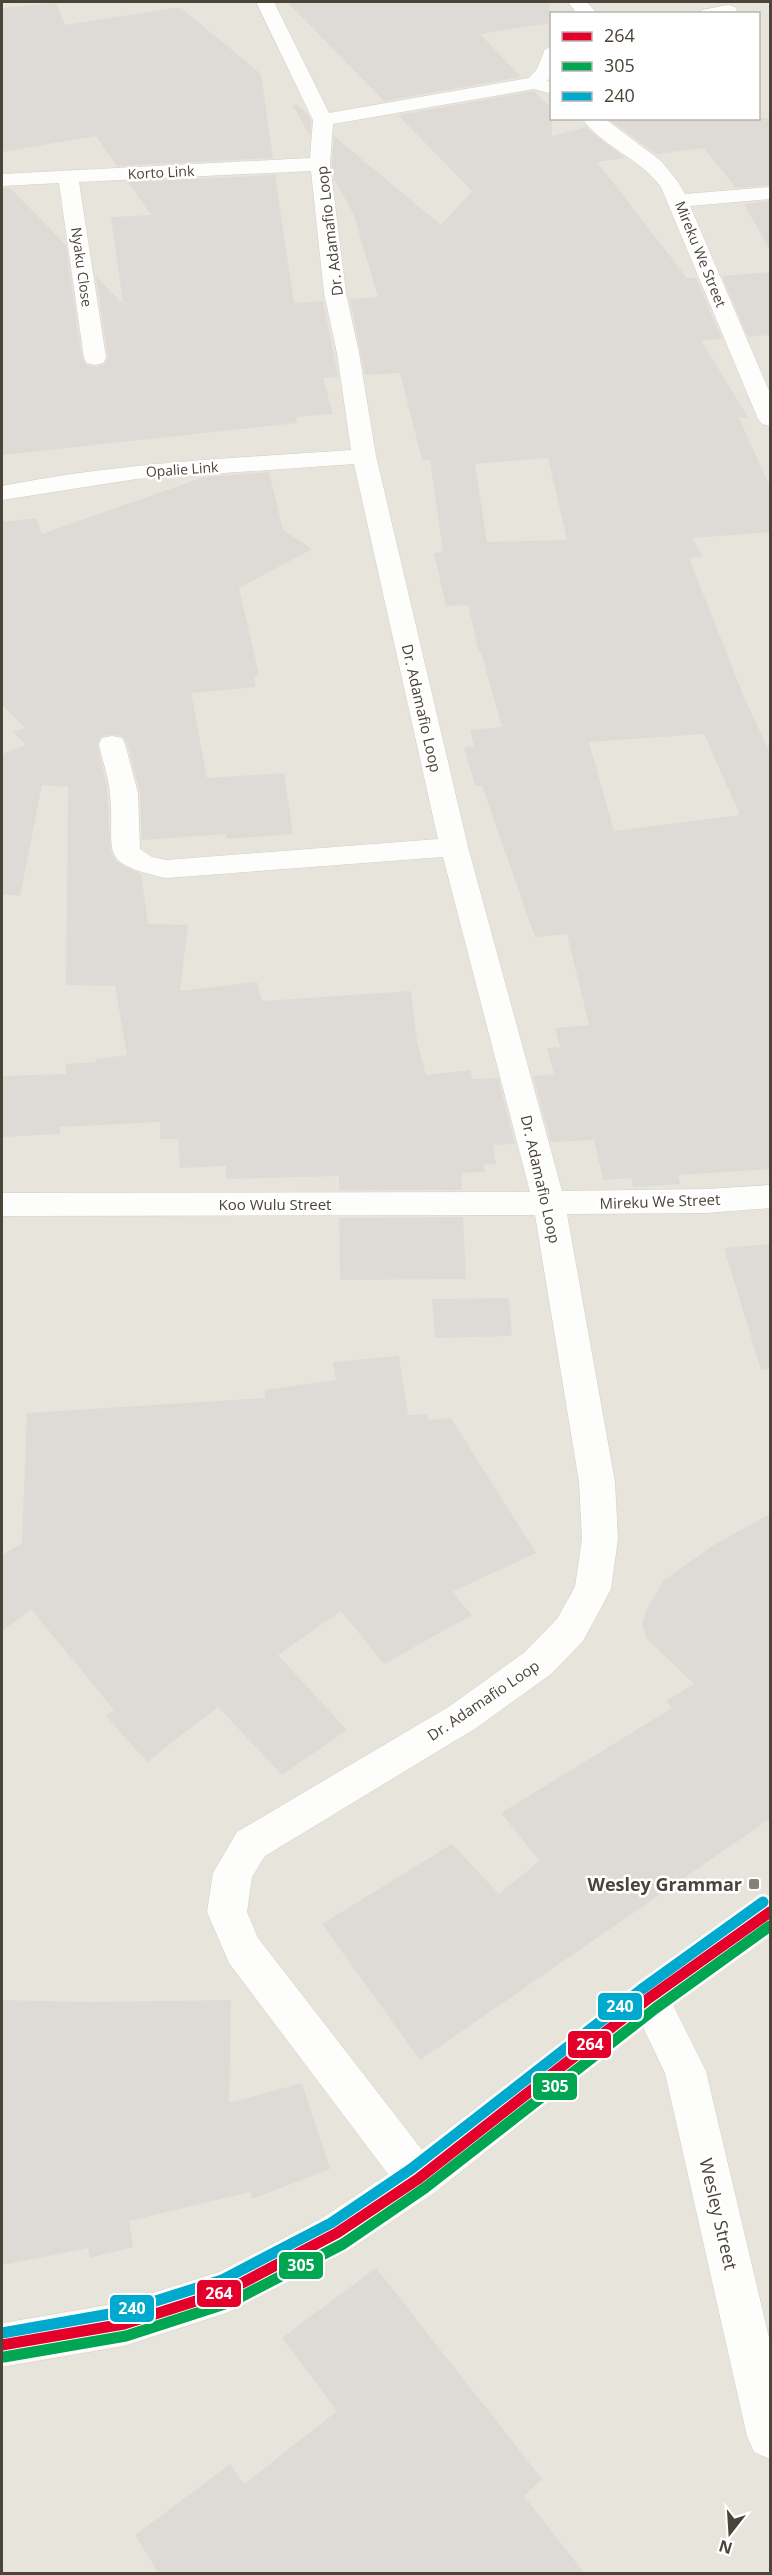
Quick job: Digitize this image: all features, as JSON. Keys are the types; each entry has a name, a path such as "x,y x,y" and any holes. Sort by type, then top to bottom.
{"main road":[{"path":"2,2345 124,2324 227,2291 337,2233 418,2179 649,1998 771,1912"}],"street":[{"name":"Dr. Adamafio Loop","path":"265,2 323,120 321,164 335,293 348,353 364,456 454,847 549,1203 597,1482 600,1539 593,1589 570,1630 538,1664 463,1717 251,1844 233,1873 227,1912 243,1950 418,2179"},
{"path":"323,120 543,85 550,59"},
{"name":"Mireku We Street","path":"595,120 663,173 680,201 761,373 771,419"},
{"name":"Korto Link","path":"2,180 321,164"},
{"name":"Nyaku Close","path":"68,177 95,358"},
{"path":"680,201 771,193"},
{"name":"Opalie Link","path":"2,493 107,474 364,456"},
{"path":"112,744 124,793 124,840 127,853 143,864 166,868 454,847"},
{"name":"Mireku We Street","path":"549,1203 706,1201 771,1196"},
{"name":"Koo Wulu Street","path":"2,1205 549,1203"},
{"name":"Wesley Street","path":"649,1998 685,2071 771,2436"}],"shaded area":[{"path":"2,2 770,2 770,2573 2,2573"}],"building":[{"path":"287,2 549,2 550,23 480,34 521,77 384,101"},
{"path":"56,3 65,25 180,7 261,74 273,158 117,166 96,136 2,152 2,8"},
{"path":"534,91 550,107 552,136 586,127 625,158 597,162 687,278 696,278 722,339 701,340 748,417 739,418 771,489 771,532 693,538 702,557 689,558 744,697 771,755 771,1169 678,1175 680,1184 633,1187 631,1178 603,1180 594,1140 551,1142 533,1076 554,1074 547,1048 560,1047 555,1028 589,1025 567,934 535,937 482,786 475,786 464,747 474,746 470,730 502,727 481,653 479,653 468,605 446,606 434,553 443,552 430,460 422,460 400,373 365,375 350,299 378,297 353,213 334,179 332,164 334,136 441,225 472,191 398,115","holes":["548,458 567,540 487,542 475,464","704,734 740,815 614,831 589,742"]},
{"path":"296,104 307,113 311,120 310,136 293,106"},
{"path":"760,118 771,118 771,185 736,188 704,148 656,154 610,120 760,120"},
{"path":"275,175 294,303 323,301 338,377 323,378 333,414 296,417 297,423 2,455 2,188 10,188 66,245 82,358 86,365 96,367 105,364 108,358 96,276 123,304 111,217 151,215 128,182"},
{"path":"771,201 771,252 744,204"},
{"path":"771,272 771,335 748,337 722,276"},
{"path":"269,472 283,530 312,549 239,588 259,675 254,676 256,687 191,693 207,778 284,773 293,834 226,839 226,834 142,840 140,792 127,743 122,736 112,734 102,736 97,744 107,788 111,852 117,862 141,874 148,924 188,925 180,991 257,982 262,1001 411,991 417,1042 426,1075 470,1070 473,1079 498,1078 515,1144 493,1145 496,1164 484,1165 485,1172 461,1173 462,1190 339,1190 339,1176 226,1179 226,1166 180,1168 178,1139 160,1139 160,1122 60,1127 60,1134 2,1137 2,1076 66,1074 66,1064 96,1062 95,1059 127,1055 115,986 66,985 68,787 42,785 20,896 2,894 2,754 26,745 13,732 25,728 2,705 2,522 36,518 42,534 204,477"},
{"path":"463,1217 466,1279 340,1280 339,1218"},
{"path":"771,1244 771,1368 761,1370 724,1248"},
{"path":"509,1298 512,1336 435,1338 432,1299"},
{"path":"399,1356 408,1415 427,1414 428,1420 451,1418 536,1553 452,1592 472,1615 384,1664 341,1611 278,1655 347,1730 282,1775 218,1707 147,1762 106,1716 114,1710 31,1609 2,1631 2,1555 22,1543 27,1413 265,1398 265,1390 336,1380 333,1362"},
{"path":"771,1513 771,1818 420,2060 322,1924 452,1844 499,1894 539,1861 501,1813 672,1708 666,1701 694,1684 646,1638 642,1625 647,1609 664,1580 714,1545"},
{"path":"2,2000 88,2002 231,2000 229,2103 302,2083 330,2169 252,2199 250,2192 129,2221 133,2247 90,2258 88,2248 2,2265"},
{"path":"376,2268 542,2479 524,2496 585,2574 159,2574 135,2535 230,2464 244,2484 337,2411 282,2338"}],"transit line":[{"name":"240","path":"2,2333 121,2312 222,2280 331,2223 411,2169 642,1989 763,1902"},
{"name":"264","path":"2,2345 124,2324 227,2291 337,2233 418,2179 649,1998 770,1912"},
{"name":"305","path":"4,2357 126,2336 231,2302 343,2244 425,2188 656,2008 770,1926"}],"place":[{"name":"Wesley Grammar","path":"754,1884"}]}
